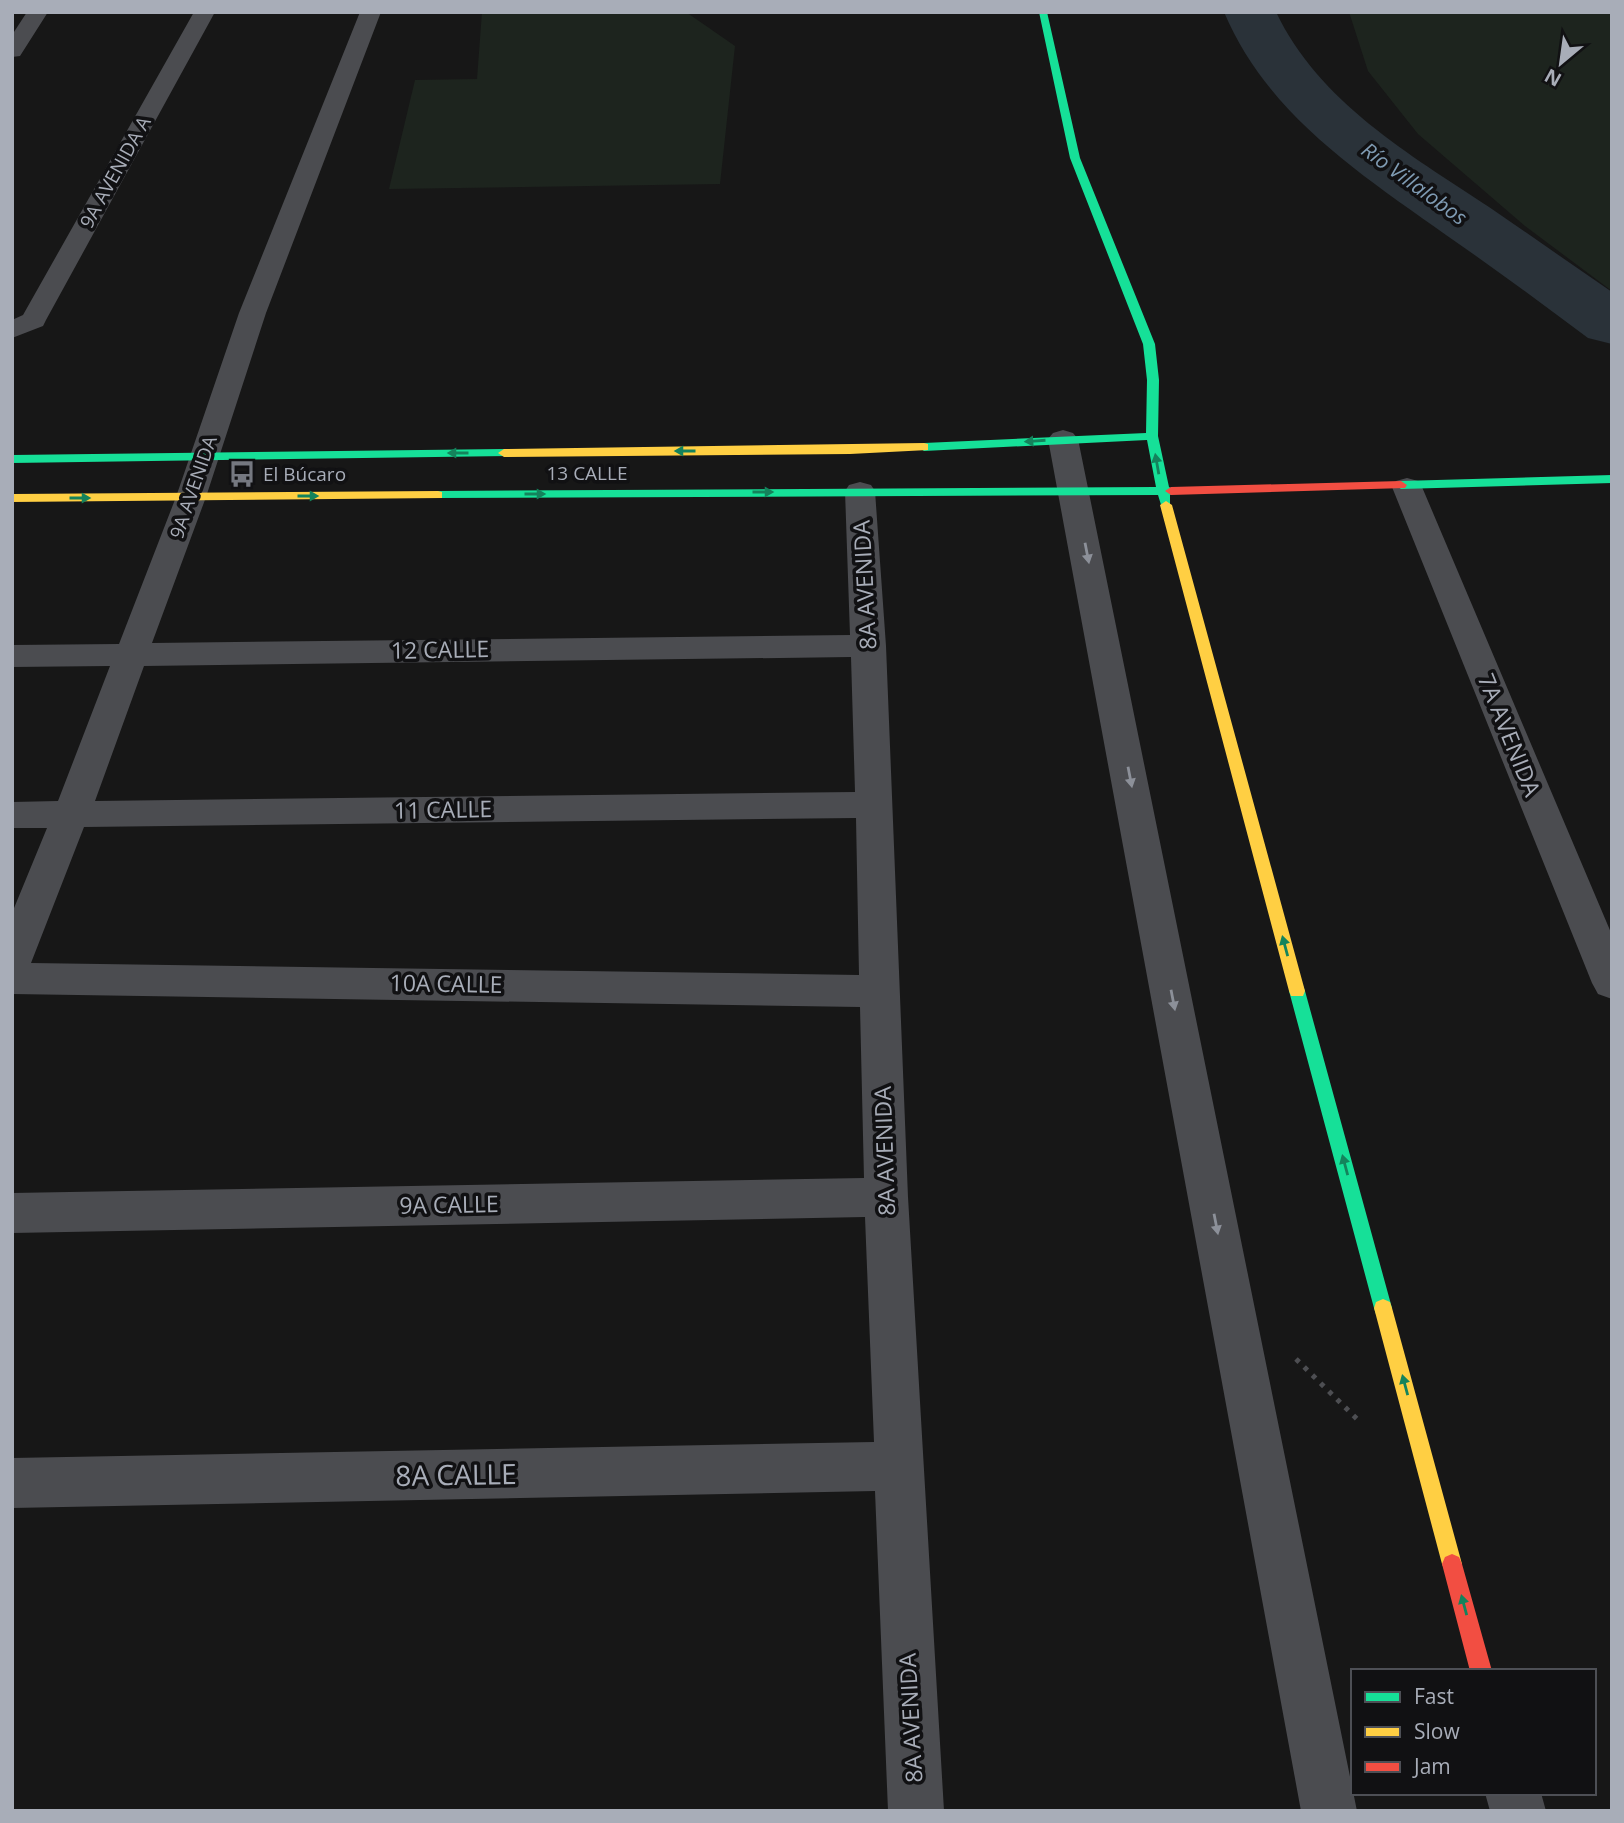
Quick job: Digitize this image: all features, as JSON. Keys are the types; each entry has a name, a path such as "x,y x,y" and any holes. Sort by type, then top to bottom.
{"main road":[{"path":"1043,12 1074,158 1149,344 1153,380 1152,436 1162,491 1480,1669"},
{"name":"13 CALLE","path":"12,459 850,450 1152,436"},
{"name":"13 CALLE","path":"12,498 1162,491 1407,487 1611,479"}],"street":[{"path":"12,51 38,12"},
{"name":"9A AVENIDA A","path":"17,329 33,320 205,12"},
{"name":"9A AVENIDA","path":"12,961 71,815 191,497 203,455 251,323 371,12"},
{"path":"1063,439 1329,1811"},
{"name":"7A AVENIDA","path":"1407,487 1612,983"},
{"name":"8A AVENIDA","path":"860,491 869,646 886,1197 916,1811"},
{"name":"12 CALLE","path":"12,656 869,646"},
{"name":"11 CALLE","path":"12,815 874,805"},
{"name":"10A CALLE","path":"12,978 880,991"},
{"name":"9A CALLE","path":"12,1213 886,1197"},
{"name":"8A CALLE","path":"12,1483 899,1466"}],"path":[{"path":"1289,1352 1367,1429"}],"shaded area":[{"path":"482,12 686,12 735,46 720,184 389,189 415,80 477,79"},
{"path":"1349,12 1612,12 1612,291 1525,226 1418,134 1368,71"}],"waterway":[{"name":"Río Villalobos","path":"1250,12 1264,44 1285,74 1343,131 1408,181 1612,324"}],"traffic: fast":[{"path":"1043,12 1075,158 1149,344 1153,380 1152,436 1166,505"},
{"path":"924,447 1152,436"},
{"path":"12,459 504,453"},
{"path":"1401,485 1612,479"},
{"path":"438,495 1171,491"},
{"path":"1297,991 1383,1308"}],"traffic: slow":[{"path":"504,453 924,447"},
{"path":"12,498 438,495"},
{"path":"1166,505 1297,991"},
{"path":"1383,1308 1452,1564"}],"traffic: jam":[{"path":"1171,491 1401,485"},
{"path":"1452,1564 1480,1669"}],"place":[{"name":"El Búcaro","path":"242,474"}]}
